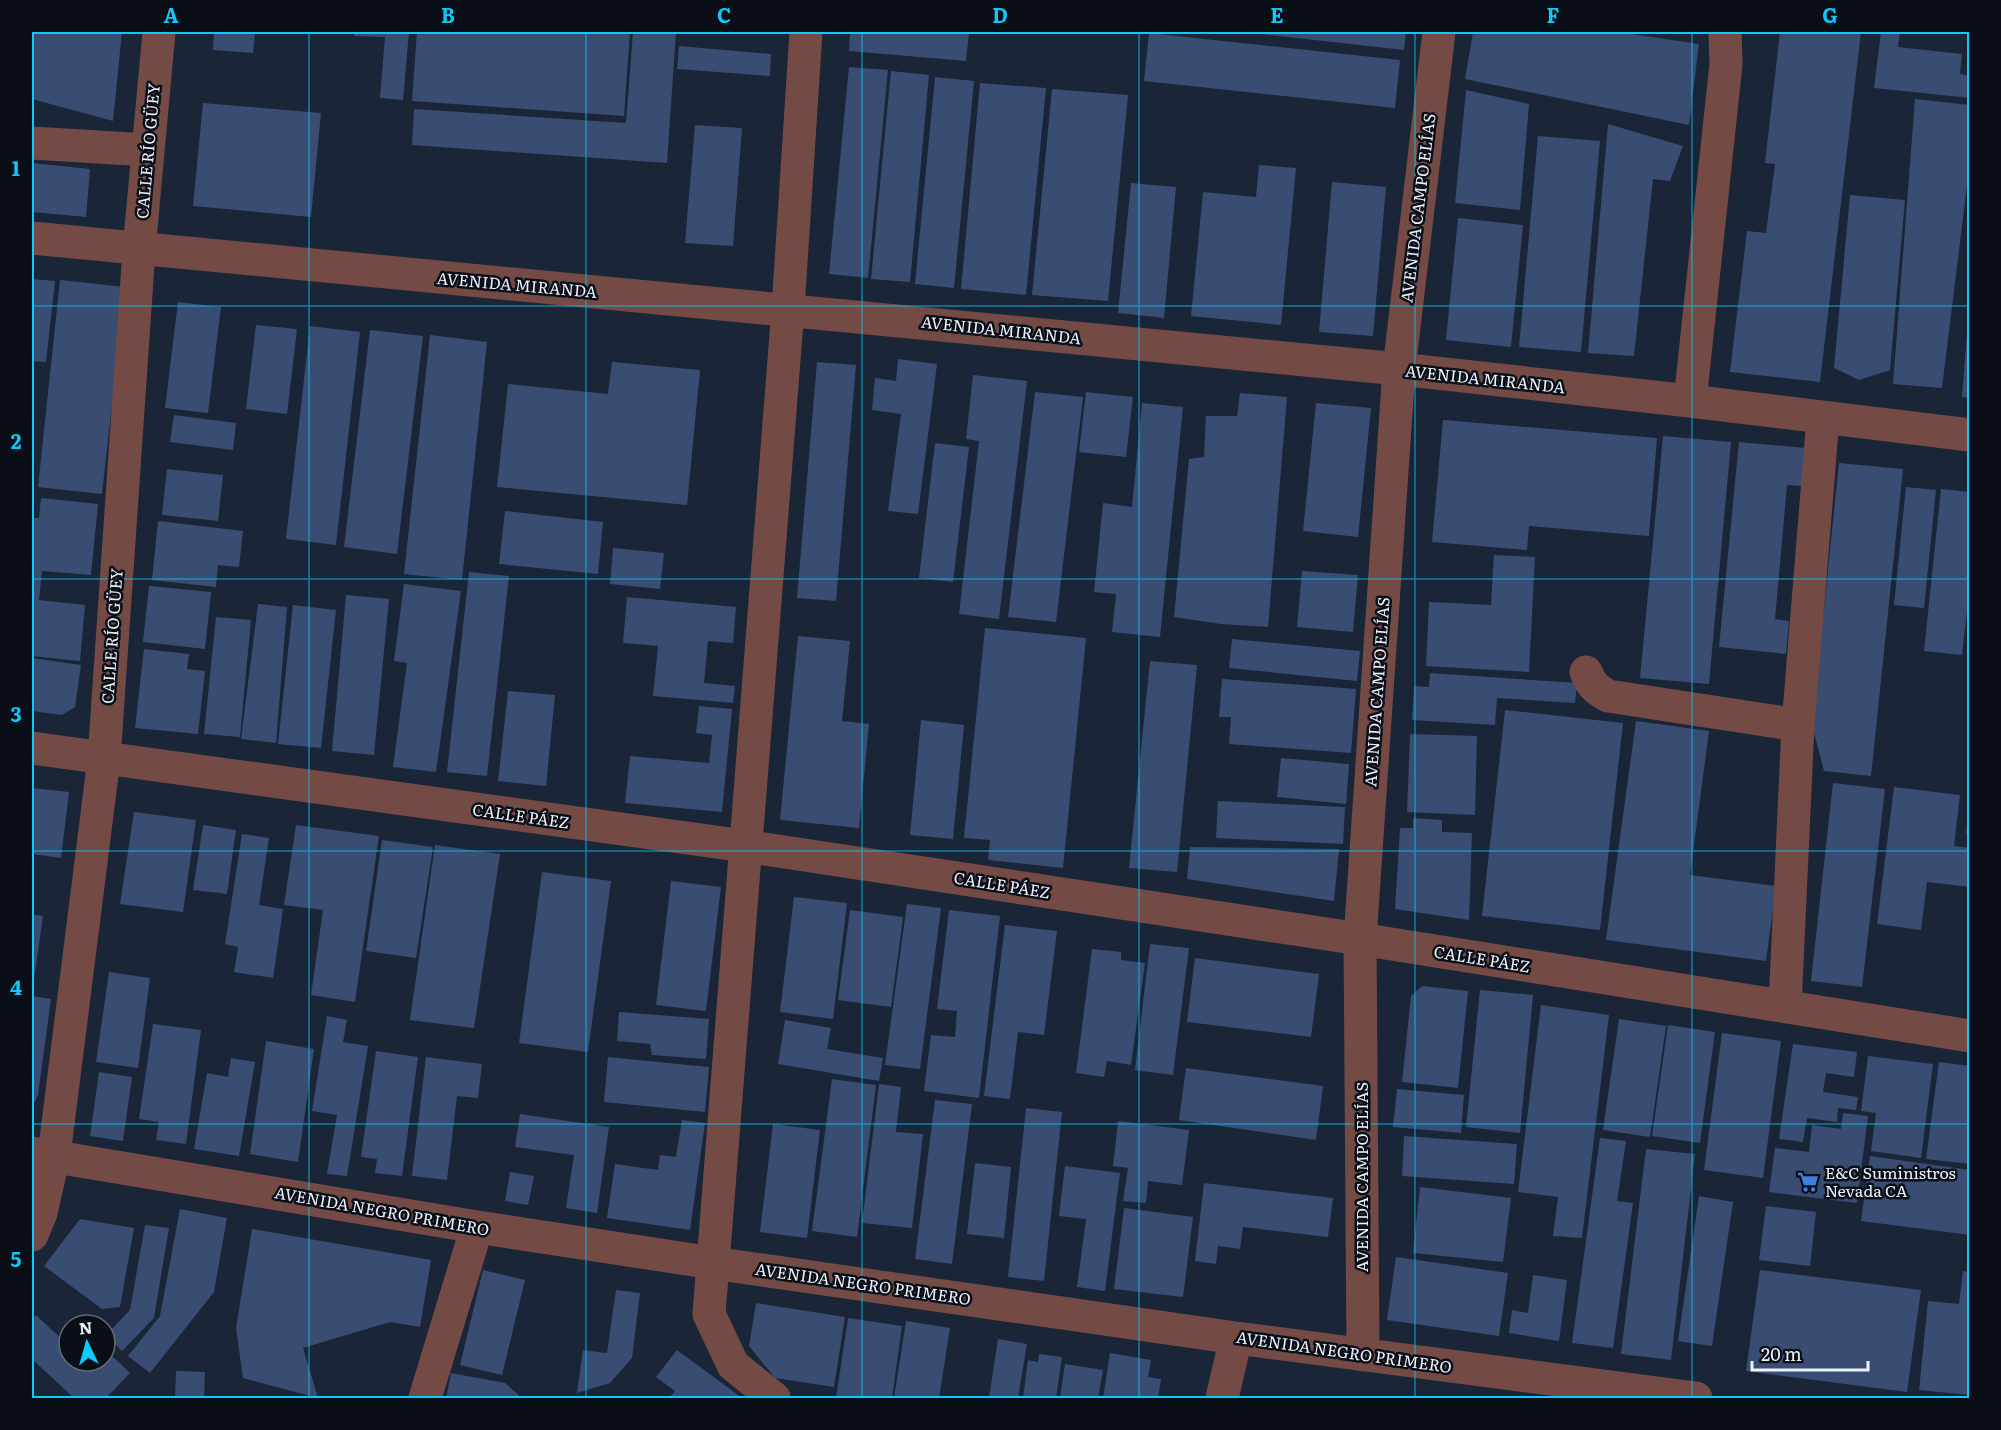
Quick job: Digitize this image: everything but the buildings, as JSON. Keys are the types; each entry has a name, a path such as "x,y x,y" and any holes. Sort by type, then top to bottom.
{"street":[{"name":"CALLE RÍO GÜEY","path":"32,1234 41,1213 43,1154 104,759 139,250 159,32"},
{"path":"774,1398 733,1365 709,1314 788,309 806,32"},
{"name":"AVENIDA CAMPO ELÍAS","path":"1363,1355 1360,939 1400,369 1439,32"},
{"path":"1690,401 1726,64 1725,32"},
{"path":"32,143 148,150"},
{"name":"AVENIDA MIRANDA","path":"32,238 1400,369 1970,435"},
{"path":"1785,1006 1798,725 1823,418"},
{"path":"1586,672 1595,689 1608,696 1798,725"},
{"name":"CALLE PÁEZ","path":"32,748 745,846 1360,939 1970,1036"},
{"name":"AVENIDA NEGRO PRIMERO","path":"43,1154 477,1227 713,1263 1236,1338 1696,1398"},
{"path":"426,1398 477,1227"},
{"path":"1222,1398 1236,1338"}],"place":[{"name":"E&C Suministros Nevada CA","path":"1808,1182"}]}
